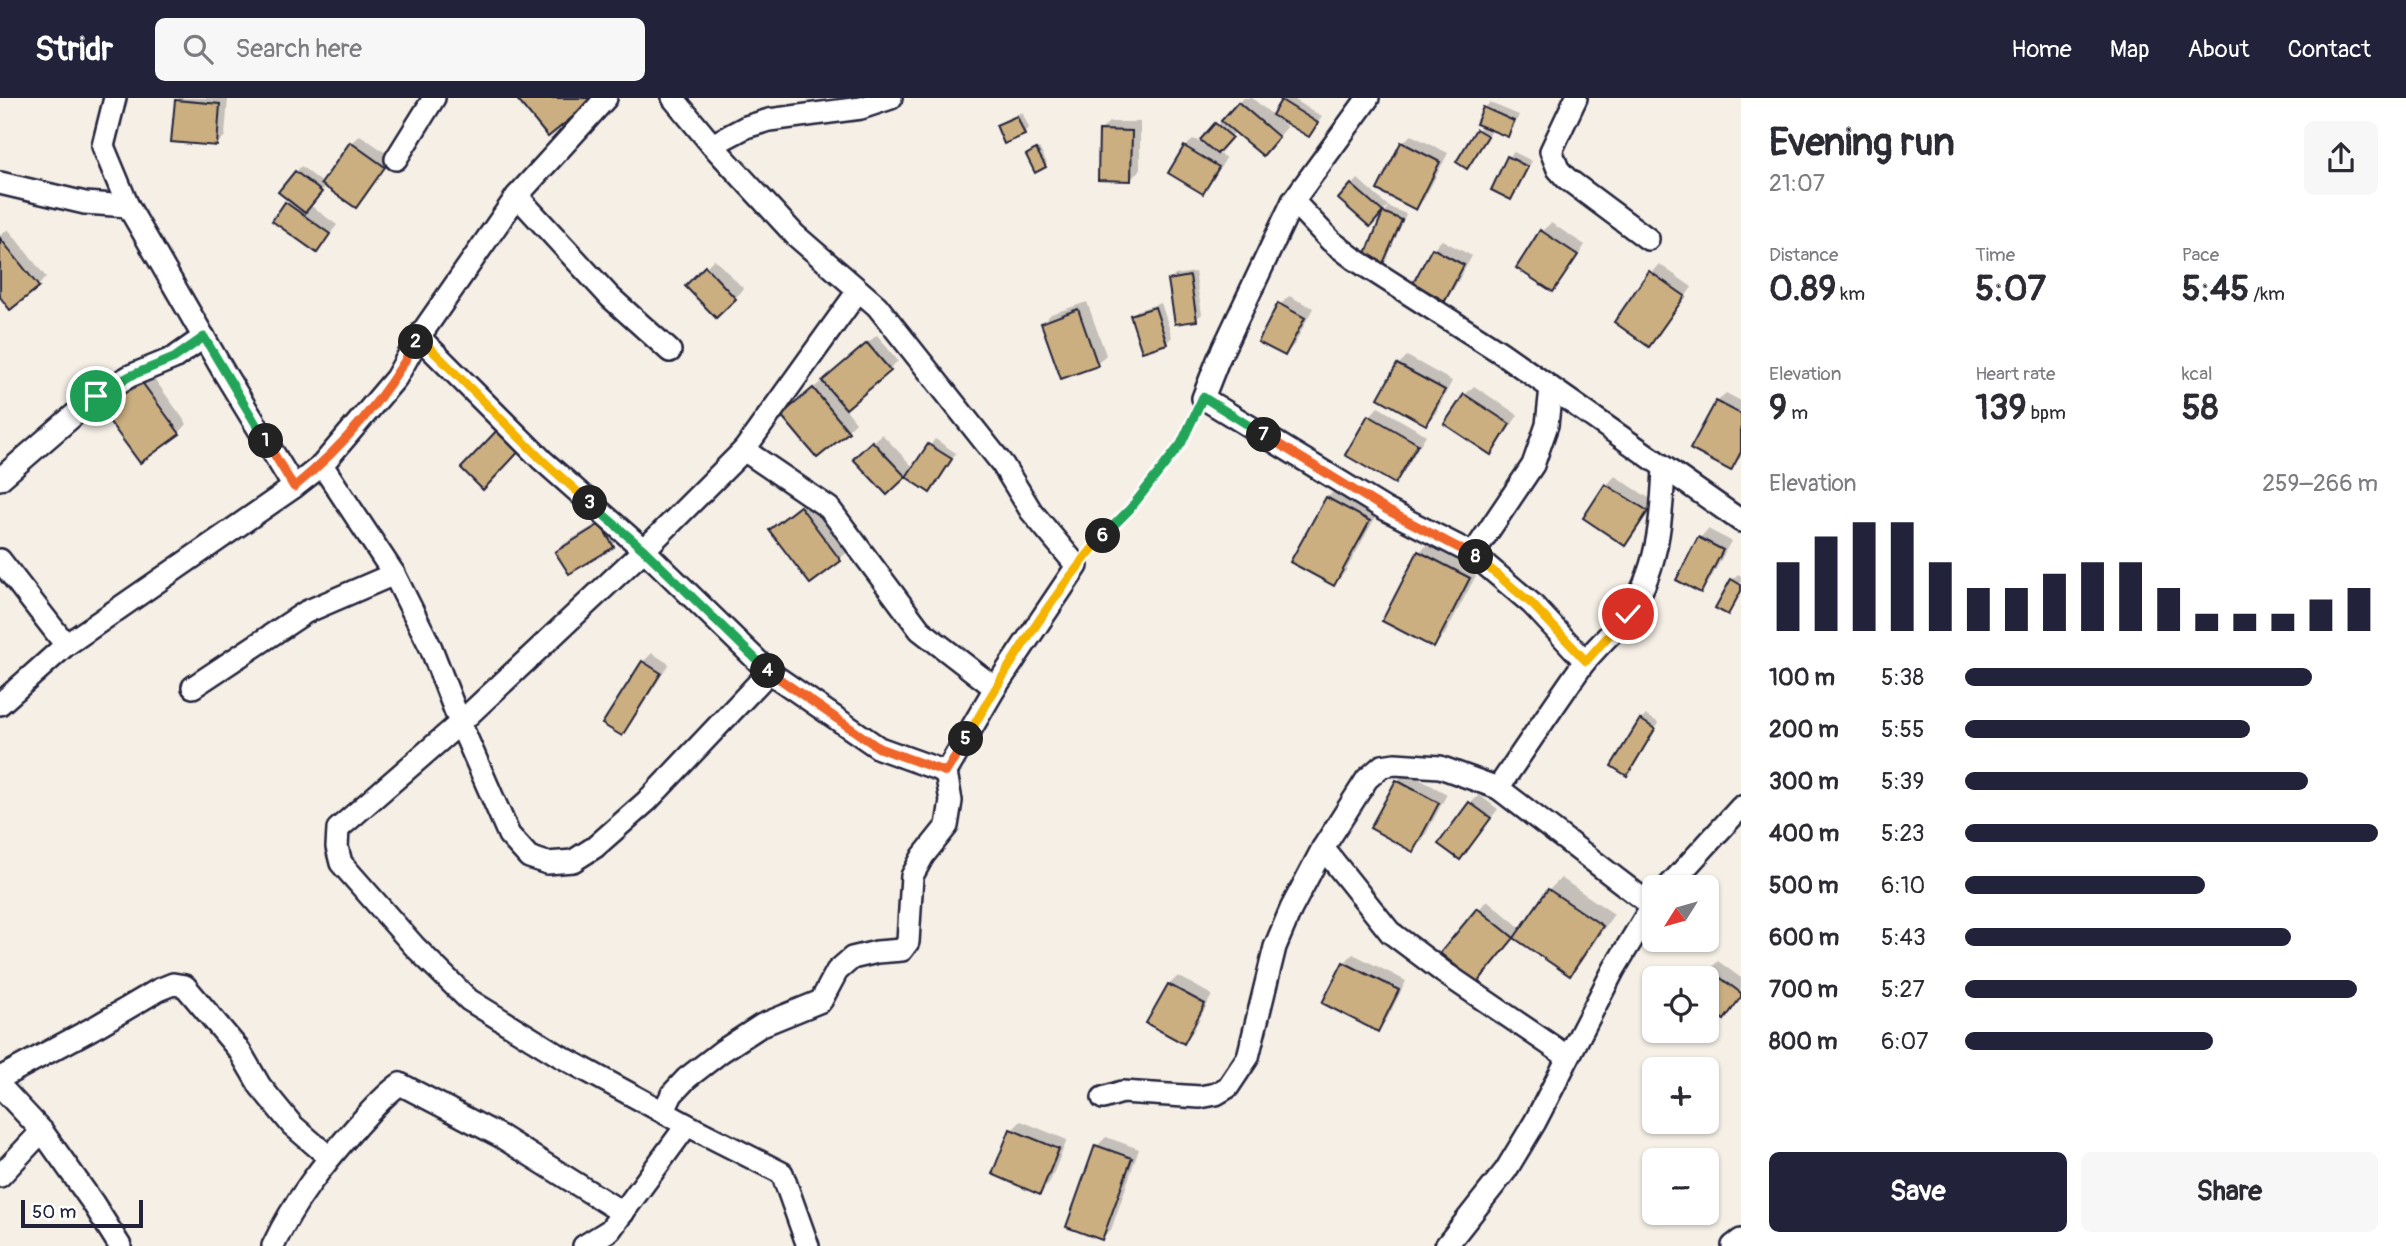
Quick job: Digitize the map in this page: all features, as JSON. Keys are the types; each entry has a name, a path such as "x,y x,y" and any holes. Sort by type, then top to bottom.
{"street":[{"path":"115,98 103,145 128,206 294,487"},
{"path":"396,159 434,98"},
{"path":"0,704 66,645 294,487 322,464 396,378 419,337 517,196 606,98"},
{"path":"664,1111 687,1077 722,1051 762,1025 821,1001 837,971 852,958 877,951 902,950 908,942 912,876 923,856 947,826 951,801 946,772 995,688 1077,566 1031,511 1003,465 877,306 795,235 712,145 673,98"},
{"path":"712,145 746,127 769,120 861,108 891,98"},
{"path":"1368,98 1293,201 1203,397 1385,509 1473,554 1532,604 1586,661"},
{"path":"1576,98 1551,151 1558,169 1566,178 1647,239"},
{"path":"0,183 85,203 128,206"},
{"path":"517,196 610,297 670,351"},
{"path":"1293,201 1331,240 1353,258 1489,345 1741,521"},
{"path":"808,1246 782,1173 560,1056 469,1000 415,947 341,863 337,847 338,830 460,723 644,550 744,450 858,291"},
{"path":"0,479 96,396 130,376 174,358 204,337"},
{"path":"419,337 542,460 644,550 769,672 879,748 946,772"},
{"path":"1473,554 1533,465 1547,425 1551,388"},
{"path":"744,450 829,509 920,630 995,688"},
{"path":"322,464 394,574 431,648 460,723 509,835 529,857 547,863 572,861 595,847 647,801 769,672"},
{"path":"1498,788 1586,661 1628,614 1652,562 1659,533 1664,467"},
{"path":"0,560 66,645"},
{"path":"193,687 306,612 394,574"},
{"path":"1103,1098 1122,1092 1200,1097 1216,1094 1228,1087 1248,1057 1275,947 1290,909 1323,848 1367,779 1382,766 1395,764 1440,767 1498,788 1642,897"},
{"path":"1679,875 1741,807"},
{"path":"1323,848 1390,932 1568,1057"},
{"path":"1446,1246 1506,1170 1535,1122 1614,969 1642,923"},
{"path":"0,1078 158,990 173,984 185,986 239,1050 260,1086 292,1125 329,1157"},
{"path":"273,1246 286,1217 329,1157 386,1094 400,1084 500,1136 623,1213"},
{"path":"0,1086 42,1131 120,1246"},
{"path":"584,1246 610,1230 687,1125"},
{"path":"0,1176 42,1131"},
{"path":"1732,1246 1741,1240"}],"path":[{"path":"1077,566 1130,509 1181,444 1203,397"}],"building":[{"path":"516,98 596,98 548,137"},
{"path":"175,100 220,104 217,146 171,142"},
{"path":"1281,100 1318,123 1309,137 1272,115"},
{"path":"1238,102 1279,137 1263,156 1221,121"},
{"path":"1483,107 1514,121 1508,137 1476,124"},
{"path":"1017,116 1025,135 1004,144 996,125"},
{"path":"1215,123 1232,137 1217,154 1200,140"},
{"path":"1476,129 1488,136 1467,169 1456,162"},
{"path":"1099,130 1132,131 1131,181 1098,180"},
{"path":"350,142 385,167 356,208 321,184"},
{"path":"1401,142 1440,162 1416,210 1377,190"},
{"path":"1184,146 1219,167 1203,194 1168,173"},
{"path":"1036,149 1046,167 1035,173 1026,155"},
{"path":"1507,156 1528,167 1511,200 1491,190"},
{"path":"295,171 322,192 305,213 278,192"},
{"path":"1351,184 1383,212 1370,227 1338,199"},
{"path":"285,202 330,234 317,253 272,221"},
{"path":"1383,212 1402,220 1382,266 1364,258"},
{"path":"1540,230 1578,255 1553,292 1516,268"},
{"path":"0,238 39,287 10,310 0,297"},
{"path":"1432,248 1464,265 1445,301 1413,283"},
{"path":"705,266 736,299 716,318 685,286"},
{"path":"1649,271 1685,296 1649,347 1614,322"},
{"path":"1190,276 1197,321 1175,324 1168,280"},
{"path":"1278,303 1305,318 1285,356 1258,342"},
{"path":"1155,307 1167,344 1142,352 1130,315"},
{"path":"1078,309 1098,366 1061,379 1041,323"},
{"path":"867,343 891,371 846,409 822,381"},
{"path":"1397,364 1445,390 1426,425 1378,398"},
{"path":"141,381 180,434 140,463 101,410"},
{"path":"813,388 849,432 817,458 781,415"},
{"path":"1464,394 1510,424 1491,455 1444,424"},
{"path":"1716,401 1741,414 1741,452 1731,471 1690,449"},
{"path":"1368,415 1418,444 1395,484 1345,455"},
{"path":"502,425 524,446 483,490 461,468"},
{"path":"872,441 906,477 887,495 853,459"},
{"path":"928,444 952,459 930,493 906,477"},
{"path":"1605,484 1648,511 1625,546 1583,518"},
{"path":"1326,497 1370,521 1334,586 1290,562"},
{"path":"800,506 841,561 810,584 769,530"},
{"path":"600,524 614,547 569,574 555,552"},
{"path":"1698,537 1723,550 1701,593 1676,580"},
{"path":"1418,551 1470,578 1434,648 1382,621"},
{"path":"1731,579 1741,585 1741,591 1728,615 1715,608"},
{"path":"642,661 661,673 622,736 602,724"},
{"path":"1640,719 1655,729 1627,776 1611,766"},
{"path":"1396,780 1439,803 1413,852 1370,828"},
{"path":"1469,802 1491,818 1460,860 1438,844"},
{"path":"1548,889 1603,926 1570,976 1514,938"},
{"path":"1477,908 1514,938 1477,983 1440,953"},
{"path":"1343,962 1399,990 1378,1032 1322,1003"},
{"path":"1719,977 1741,993 1741,997 1724,1020 1719,1016"},
{"path":"1168,984 1205,1004 1184,1044 1146,1023"},
{"path":"1010,1129 1059,1149 1040,1195 992,1174"},
{"path":"1095,1145 1132,1158 1102,1240 1066,1227"}],"route":[{"path":"96,396 130,376 174,358 204,337 294,487 322,464 362,419 396,378 419,337 542,460 644,550 769,672 879,748 946,772 995,688 1077,566 1130,509 1181,444 1203,397 1385,509 1473,554 1532,604 1586,661 1628,614"}]}
